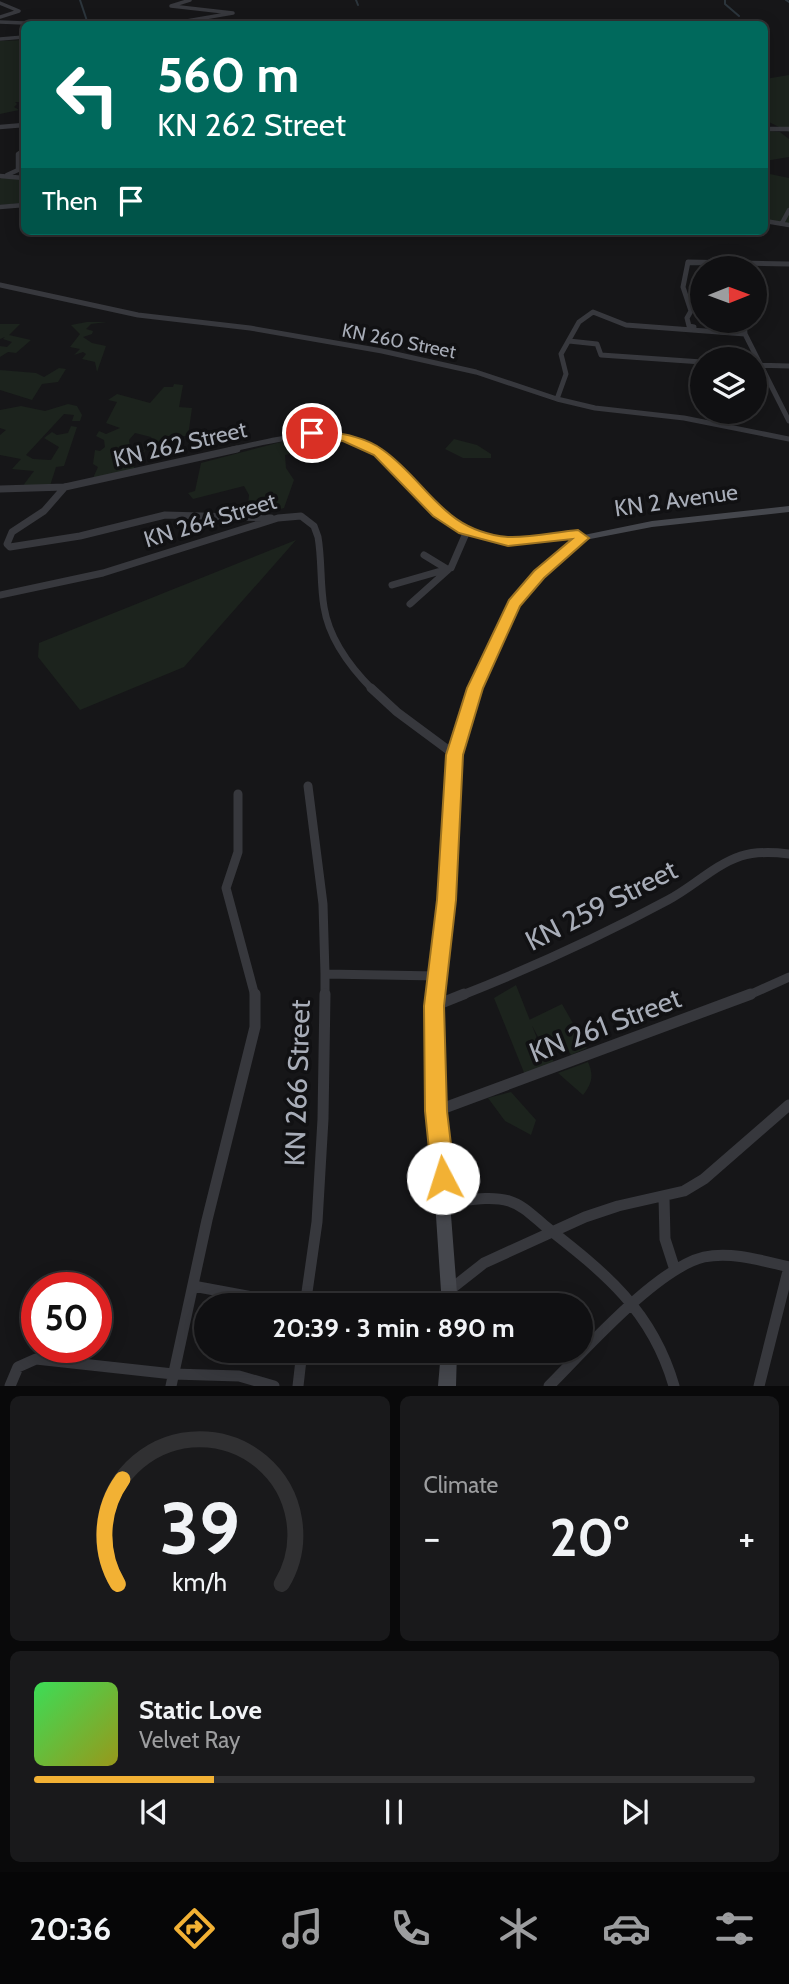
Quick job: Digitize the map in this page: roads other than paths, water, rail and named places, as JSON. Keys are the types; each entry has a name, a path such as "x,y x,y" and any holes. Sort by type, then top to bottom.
{"main road":[{"name":"KN 2 Avenue","path":"451,1293 436,1111 434,1006 447,900 455,755 475,688 514,603 539,575 582,538 652,524 789,509"},
{"path":"447,1385 448,1363"}],"street":[{"path":"186,21 233,13 171,7 190,0"},
{"path":"0,3 19,11 0,20"},
{"path":"0,20 26,21"},
{"path":"0,39 21,37"},
{"path":"0,127 21,125"},
{"path":"768,129 789,129"},
{"path":"0,176 18,170 18,154 21,152"},
{"path":"7,175 21,177"},
{"path":"0,207 21,205"},
{"path":"782,223 789,211"},
{"path":"768,221 789,225"},
{"path":"690,262 683,278 682,295 690,309"},
{"path":"767,263 789,264"},
{"name":"KN 260 Street","path":"0,285 138,315 250,328 414,358 475,372 557,399 595,408 684,418 789,439"},
{"path":"557,399 566,374 561,354 579,322 593,312 626,325 690,328"},
{"path":"736,333 745,334 750,347"},
{"path":"569,341 597,344 601,355 690,361"},
{"path":"767,365 789,366"},
{"path":"767,382 789,421"},
{"name":"KN 262 Street","path":"0,489 65,487 298,435 328,434 359,442 378,452 438,513 467,531 508,541 578,534 582,538"},
{"path":"65,487 44,511 12,532 7,544 10,547 80,537 165,515 278,518"},
{"name":"KN 264 Street","path":"0,595 103,573 278,518 301,516 313,524 320,547 326,617 340,648 362,681 386,704 455,755"},
{"path":"410,604 449,569 467,531"},
{"path":"424,555 449,569"},
{"path":"392,585 449,569"},
{"path":"308,786 323,904 325,974"},
{"path":"172,1380 254,1027 255,988 240,945 226,888 238,852 238,794"},
{"name":"KN 259 Street","path":"434,1006 502,980 672,899 725,863 743,856 769,852 789,854"},
{"name":"KN 266 Street","path":"306,1293 317,1222 323,1119 325,974 438,976"},
{"name":"KN 261 Street","path":"436,1111 740,999 789,977"},
{"path":"451,1289 484,1263 584,1217 684,1191 704,1179 789,1105"},
{"path":"664,1197 665,1239 675,1270"},
{"path":"445,1203 507,1201 618,1284 636,1304 667,1359 674,1385"},
{"path":"549,1385 675,1270 704,1257 733,1257 789,1267 760,1385"},
{"path":"193,1286 232,1293"},
{"path":"10,1385 15,1370 27,1360 36,1359 172,1380 239,1376 274,1385"},
{"path":"298,1385 301,1363"}],"waterway":[{"path":"80,0 87,21"},
{"path":"356,0 358,5"},
{"path":"725,0 725,4 739,16"}]}
